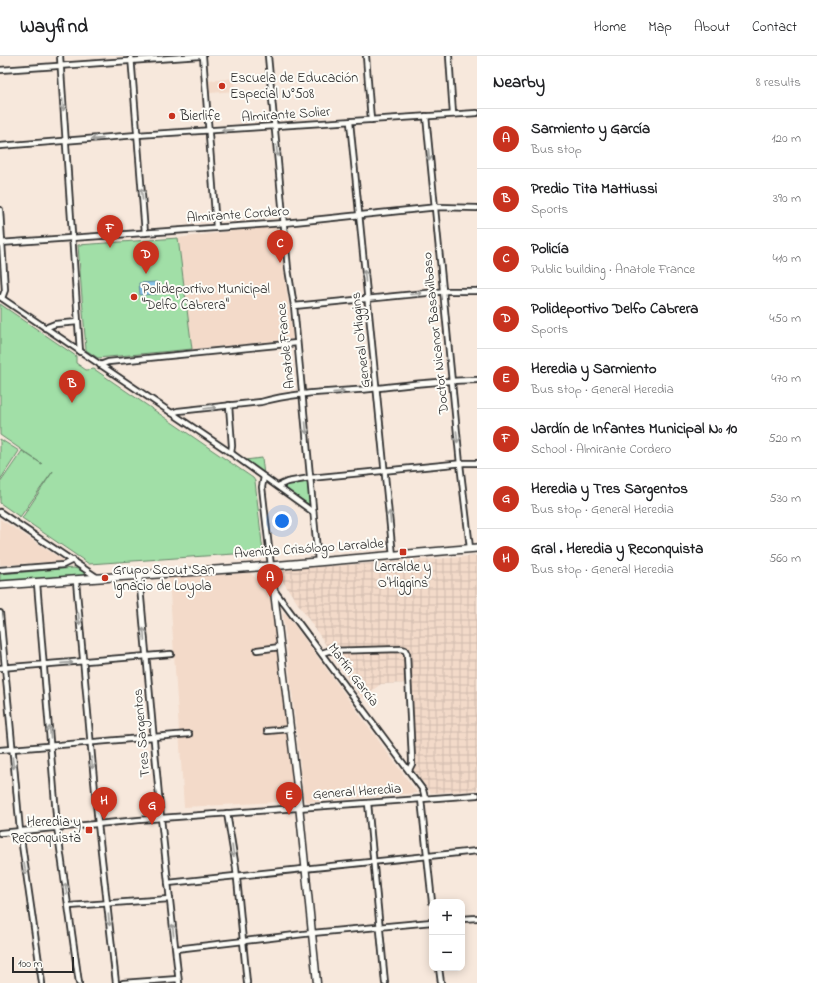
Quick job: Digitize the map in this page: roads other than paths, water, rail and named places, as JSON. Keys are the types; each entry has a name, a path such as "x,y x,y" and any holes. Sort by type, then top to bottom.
{"main road":[{"name":"Avenida Crisólogo Larralde","path":"0,586 271,564 393,556 473,548"}],"street":[{"path":"60,56 80,352"},
{"path":"0,70 61,66 132,58 202,56 210,130 216,227"},
{"name":"Anatole France","path":"268,56 288,269 294,306 303,395 318,561"},
{"path":"366,56 371,120"},
{"path":"450,56 453,114"},
{"path":"132,58 145,233"},
{"name":"Almirante Solier","path":"0,146 210,130 477,113"},
{"name":"Doctor Nicanor Basavilbaso","path":"426,116 460,464 473,548"},
{"name":"General O'Higgins","path":"350,122 386,471 393,556"},
{"name":"Almirante Cordero","path":"1,243 284,222 434,208 477,208"},
{"path":"0,210 5,290 1,297 231,453 313,512"},
{"path":"294,306 443,291 477,291"},
{"path":"45,328 55,324 78,322"},
{"path":"100,365 108,362 297,343"},
{"path":"172,413 253,403 274,398 452,380 477,380"},
{"path":"229,405 232,446 231,453"},
{"path":"278,486 287,482 310,478 477,463"},
{"path":"264,476 262,487 306,868 317,983"},
{"path":"0,512 100,579"},
{"path":"0,570 63,565 72,560"},
{"name":"Martín García","path":"261,566 265,576 274,589 423,790 423,798"},
{"name":"Tres Sargentos","path":"138,576 161,818 179,981"},
{"path":"76,580 98,824 116,983"},
{"path":"37,583 57,827 79,983"},
{"path":"0,613 2,668 20,831 42,983"},
{"path":"257,650 280,647"},
{"path":"322,653 328,651 402,648 405,650 407,654 412,759 412,764 409,770"},
{"path":"2,668 171,654"},
{"path":"267,731 290,729"},
{"path":"0,750 188,734"},
{"name":"General Heredia","path":"0,833 161,818 477,795"},
{"path":"423,798 432,899"},
{"path":"368,803 385,983"},
{"path":"227,813 236,875 247,983"},
{"path":"168,882 477,850"},
{"path":"69,906 170,899"},
{"path":"465,919 477,918"},
{"path":"176,949 243,940 429,922"},
{"path":"439,971 441,983"},
{"path":"122,983 179,981"}],"water":[{"path":"157,282 158,294 140,295 139,283"}],"place":[{"name":"Escuela de Educación Especial N°508","path":"222,86"},
{"name":"Bierlife","path":"172,116"},
{"name":"Jardín de Infantes Municipal Nº 10","path":"110,248"},
{"name":"Policía","path":"280,263"},
{"name":"Polideportivo Delfo Cabrera","path":"146,274"},
{"name":"Polideportivo Municipal \"Delfo Cabrera\"","path":"134,297"},
{"name":"Predio Tita Mattiussi","path":"72,403"},
{"name":"Larralde y O'Higgins","path":"403,552"},
{"name":"Grupo Scout San Ignacio de Loyola","path":"105,578"},
{"name":"Sarmiento y García","path":"270,597"},
{"name":"Heredia y Sarmiento","path":"289,815"},
{"name":"Gral . Heredia y Reconquista","path":"104,820"},
{"name":"Heredia y Tres Sargentos","path":"152,825"},
{"name":"Heredia y Reconquista","path":"89,830"}]}
